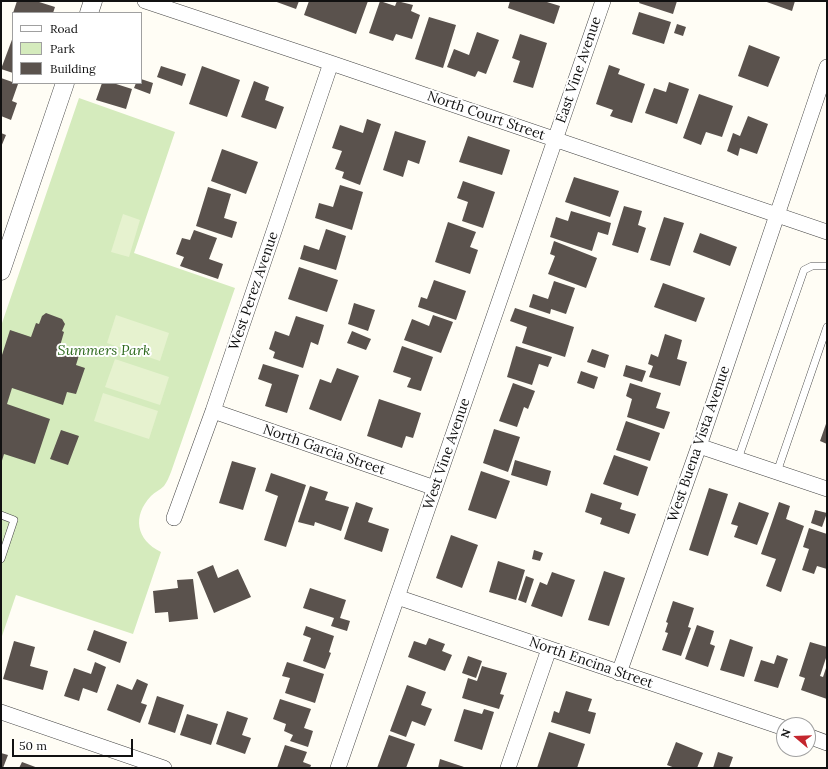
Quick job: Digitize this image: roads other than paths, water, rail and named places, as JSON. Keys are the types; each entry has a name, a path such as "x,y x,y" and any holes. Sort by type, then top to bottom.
{"street":[{"path":"89,12 93,1"},
{"name":"North Court Street","path":"145,1 776,213 827,232"},
{"name":"East Vine Avenue","path":"555,139 602,1"},
{"name":"West Perez Avenue","path":"174,518 213,411 331,63"},
{"name":"West Buena Vista Avenue","path":"620,673 699,446 776,213 827,67"},
{"path":"1,271 65,84"},
{"name":"West Vine Avenue","path":"338,768 555,139"},
{"name":"North Garcia Street","path":"213,411 434,488"},
{"path":"699,446 827,489"},
{"name":"North Encina Street","path":"397,597 776,725"},
{"path":"508,768 549,649"},
{"path":"1,712 164,768"},
{"path":"816,739 827,743"}],"lane":[{"path":"738,459 804,270 812,266 827,266"},
{"path":"777,472 827,327"},
{"path":"1,515 14,520 1,559"}],"park label":[{"name":"Summers Park","path":"104,351"}]}
